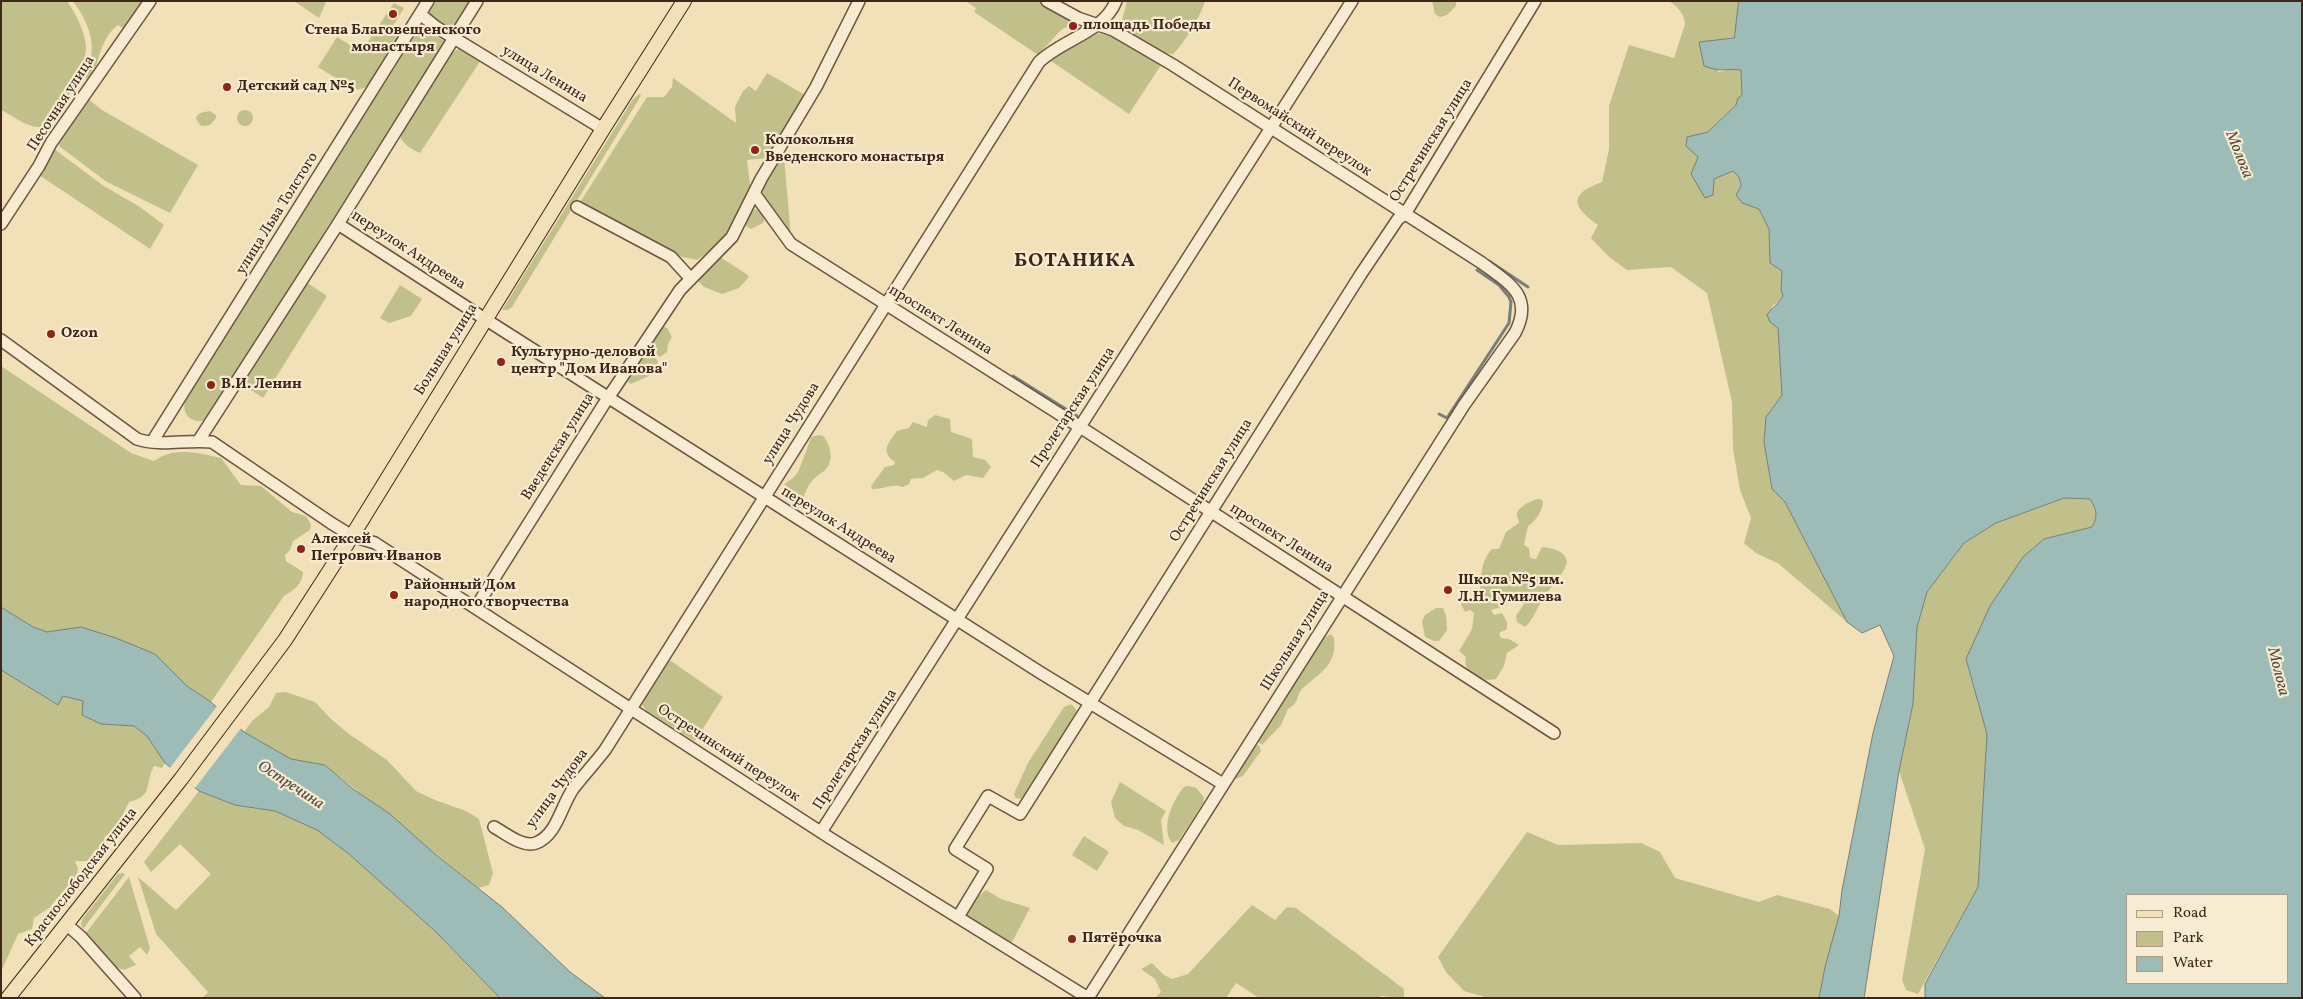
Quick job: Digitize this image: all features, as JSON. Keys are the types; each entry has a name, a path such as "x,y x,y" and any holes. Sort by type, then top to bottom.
{"main road":[{"name":"Большая улица","path":"233,711 285,640 352,536 684,1"},
{"name":"Краснослободская улица","path":"8,998 233,711"}],"street":[{"name":"Песочная улица","path":"1,224 39,166 51,143 150,1"},
{"name":"улица Льва Толстого","path":"152,442 428,1"},
{"path":"1,340 137,439 152,442 199,440 338,224 477,1"},
{"name":"Введенская улица","path":"476,607 680,290 732,237 754,193 816,87 859,1"},
{"name":"Первомайский переулок","path":"1047,1 1078,18 1113,30 1173,65 1482,263 1512,285 1521,300"},
{"name":"улица Чудова","path":"494,827 527,844 536,844 546,837 560,817 572,791 605,750 1039,62 1052,50 1099,25 1112,11 1116,1"},
{"name":"Пролетарская улица","path":"821,832 1352,1"},
{"name":"Остречинская улица","path":"958,916 987,869 955,849 988,796 1020,814 1360,274 1398,219 1405,214 1535,1"},
{"name":"улица Ленина","path":"420,14 454,38 603,129"},
{"name":"проспект Ленина","path":"754,193 791,244 1080,427 1554,733"},
{"path":"577,207 671,257 690,279"},
{"name":"переулок Андреева","path":"338,224 1090,704 1223,784"},
{"name":"Школьная улица","path":"1088,998 1464,405 1515,333 1521,321 1521,300"},
{"name":"Остречинский переулок","path":"199,440 212,442 352,536 375,543 821,832 1088,998"},
{"path":"66,924 81,937 135,998"}],"green space":[{"path":"1,1 67,1 77,17 84,35 85,55 77,80 63,106 47,124 40,127 25,123 1,110"},
{"path":"73,1 145,1 126,30 118,25 111,31 102,47 91,78 87,82 86,75 92,49 90,34 85,20"},
{"path":"294,1 326,1 326,2 319,18"},
{"path":"436,1 470,1 453,30 428,15"},
{"path":"965,1 1041,1 1074,23 1061,30 1038,55 974,12 976,8"},
{"path":"1127,1 1205,1 1192,29 1173,54 1163,53 1124,31 1121,24"},
{"path":"1432,1 1456,1 1456,6 1447,15 1440,17 1435,14"},
{"path":"1669,1 1740,2 1734,38 1699,42 1719,72 1731,69 1741,70 1742,95 1736,105 1708,132 1687,137 1698,157 1713,195 1714,179 1733,171 1739,177 1742,203 1759,209 1769,229 1770,263 1782,271 1781,290 1783,296 1780,301 1772,306 1770,322 1778,328 1782,395 1766,417 1764,442 1772,489 1785,502 1847,622 1779,564 1756,553 1744,543 1751,518 1740,490 1733,449 1732,402 1707,293 1671,267 1627,270 1609,257 1591,238 1598,225 1579,206 1579,196 1584,191 1602,182 1609,149 1609,106 1629,45 1674,58 1685,24 1680,11"},
{"path":"394,3 404,8 392,28 401,34 369,87 355,90 318,67 337,37 361,52"},
{"path":"420,27 445,41 208,417 202,421 193,420 186,413 185,401"},
{"path":"1092,33 1111,36 1120,40 1161,65 1129,114 1048,59"},
{"path":"461,48 481,60 420,153 410,148 400,138 399,134 451,53"},
{"path":"767,73 805,95 768,158 747,160 751,192 737,222 721,242 697,260 674,255 579,204 647,97 664,97 672,87 673,78 736,123 735,107 743,91 749,86 756,91"},
{"path":"639,94 641,95 639,99 512,307 508,310 502,310 633,99"},
{"path":"87,98 102,110 198,165 170,213 107,182 60,147 57,137"},
{"path":"245,110 251,112 253,118 251,124 245,126 239,124 237,118 239,112"},
{"path":"210,111 216,115 216,118 210,125 201,126 196,119 197,116"},
{"path":"54,149 104,186 140,207 164,225 150,249 39,175"},
{"path":"784,157 791,237 764,199 763,193 768,176"},
{"path":"755,209 765,217 763,223 751,229 746,226 746,217"},
{"path":"720,257 748,275 748,278 739,288 722,294 704,287 697,280"},
{"path":"306,282 327,296 263,398 241,383"},
{"path":"400,285 422,299 411,316 389,323 380,318"},
{"path":"663,326 667,328 672,337 668,344 667,352 660,357 654,353 650,343 658,333 657,329"},
{"path":"646,352 652,352 658,362 654,372 631,384 628,382 632,370"},
{"path":"1,366 131,453 154,461 162,456 178,452 221,458 241,485 261,486 292,512 306,516 311,524 310,530 293,541 290,550 285,555 286,561 303,572 299,584 284,596 211,702 187,686 155,654 81,627 47,632 33,627 1,607"},
{"path":"935,415 950,419 951,432 972,439 973,457 985,460 991,467 983,478 966,475 954,481 943,472 937,470 923,478 911,479 909,484 903,487 895,486 872,489 871,486 885,467 894,465 895,462 888,455 887,447 897,431 909,428 913,422 927,427 928,420"},
{"path":"823,436 830,449 830,463 810,484 801,507 798,508 781,493 782,489 797,473 811,437"},
{"path":"2064,498 2090,499 2096,513 2092,527 2044,539 1966,659 1987,734 1978,887 1918,994 1906,990 1902,980 1925,849 1899,771 1913,704 1917,627 1927,592 1964,543 1996,523"},
{"path":"1540,499 1543,501 1542,508 1536,519 1528,526 1524,545 1529,548 1530,558 1536,559 1542,547 1546,547 1562,553 1567,563 1525,627 1517,622 1516,616 1524,604 1517,596 1511,597 1505,606 1491,610 1494,615 1502,613 1507,622 1507,629 1499,633 1501,638 1509,639 1519,645 1507,653 1504,666 1496,679 1479,678 1470,672 1465,662 1466,657 1459,651 1472,629 1474,613 1470,610 1465,612 1461,604 1470,597 1479,602 1482,598 1480,594 1485,559 1492,549 1499,549 1506,532 1519,523 1517,512 1519,509 1534,500"},
{"path":"1436,608 1443,608 1446,615 1447,630 1439,641 1425,637 1422,621 1425,615"},
{"path":"1331,634 1334,638 1334,647 1330,661 1322,672 1301,690 1292,707 1288,709 1281,725 1262,745 1259,743 1259,738 1266,724 1280,708 1281,701 1320,640"},
{"path":"668,659 723,697 695,741 648,712 642,705 643,697"},
{"path":"1,670 57,705 62,696 83,701 101,724 134,726 147,736 165,763 162,768 154,766 145,793 137,800 129,802 115,831 105,836 103,847 94,851 91,861 75,861 78,869 76,876 49,908 34,918 32,929 18,934 1,972"},
{"path":"286,692 315,702 349,734 387,760 416,791 466,811 479,819 493,873 489,885 478,888 325,765 291,759 244,732 252,721 269,707 276,693"},
{"path":"1071,704 1076,709 1077,716 1040,769 1035,785 1028,789 1027,796 1022,799 1016,798 1014,794 1028,763 1064,707"},
{"path":"1255,745 1259,745 1261,751 1243,776 1235,779"},
{"path":"1120,782 1166,811 1161,820 1164,845 1138,830 1124,826 1115,818 1111,802"},
{"path":"1184,787 1196,788 1204,797 1203,803 1179,840 1172,843 1167,829 1169,814 1180,792"},
{"path":"199,791 235,805 275,811 317,830 349,854 436,932 500,998 202,998 208,992 156,934 138,877 176,910 211,874 180,844 151,872 144,862"},
{"path":"1527,832 1558,845 1641,843 1660,852 1675,878 1759,902 1777,895 1830,909 1839,916 1825,967 1819,998 1488,998 1464,991 1446,972 1438,957"},
{"path":"1084,836 1109,852 1097,871 1072,855"},
{"path":"118,874 125,874 83,929 81,924 83,918"},
{"path":"129,877 150,948 147,955 140,947 129,956 136,965 124,970 117,968 86,933"},
{"path":"986,890 1001,899 1030,908 1012,942 1004,943 976,925 964,914 970,903"},
{"path":"1252,905 1275,920 1287,907 1296,908 1404,989 1404,998 1382,996 1377,998 1259,998 1236,983 1226,998 1155,998 1161,992 1155,979 1141,969 1152,963 1164,975 1172,979 1188,974"}],"water":[{"name":"Молога","path":"1739,1 2302,1 2302,998 1925,998 1925,984 1978,887 1987,734 1966,659 1990,606 2023,557 2044,539 2092,527 2096,513 2090,499 2064,498 1996,523 1964,543 1927,592 1917,627 1913,704 1899,771 1864,998 1819,998 1825,967 1839,916 1842,890 1873,733 1894,656 1880,625 1862,633 1847,622 1785,502 1772,489 1764,442 1766,417 1782,395 1778,328 1770,322 1767,315 1783,296 1781,290 1782,271 1770,263 1769,229 1759,209 1742,203 1736,195 1741,186 1739,177 1733,171 1714,179 1713,195 1705,198 1691,174 1698,157 1686,146 1687,137 1708,132 1736,105 1738,98 1742,95 1741,70 1719,70 1704,66 1699,42 1734,38"},
{"name":"Остречина","path":"1,607 33,627 47,632 81,627 116,638 155,654 187,686 211,702 244,732 291,759 325,765 353,789 390,814 436,855 502,907 570,972 605,998 500,998 436,932 349,854 317,830 275,811 235,805 199,791 165,763 147,736 134,726 101,724 82,715 83,701 63,696 58,705 1,670"}],"pier":[{"path":"218,705 242,727 195,788 169,769"}],"waterway":[{"path":"1421,217 1458,241"},
{"path":"1489,261 1528,287"},
{"path":"1439,414 1447,418 1509,323 1511,302 1509,297 1499,285 1477,270"},
{"path":"1013,376 1077,416"}],"place":[{"name":"Стена Благовещенского монастыря","path":"393,14"},
{"name":"площадь Победы","path":"1073,26"},
{"name":"Детский сад №5","path":"227,87"},
{"name":"Колокольня Введенского монастыря","path":"755,150"},
{"name":"Ozon","path":"51,334"},
{"name":"Культурно-деловой центр \"Дом Иванова\"","path":"501,362"},
{"name":"В.И. Ленин","path":"211,385"},
{"name":"Алексей Петрович Иванов","path":"301,549"},
{"name":"Школа №5 им. Л.Н. Гумилева","path":"1448,590"},
{"name":"Районный Дом народного творчества","path":"394,595"},
{"name":"Пятёрочка","path":"1072,939"}],"district":[{"name":"БОТАНИКА","path":"1075,262"}]}
